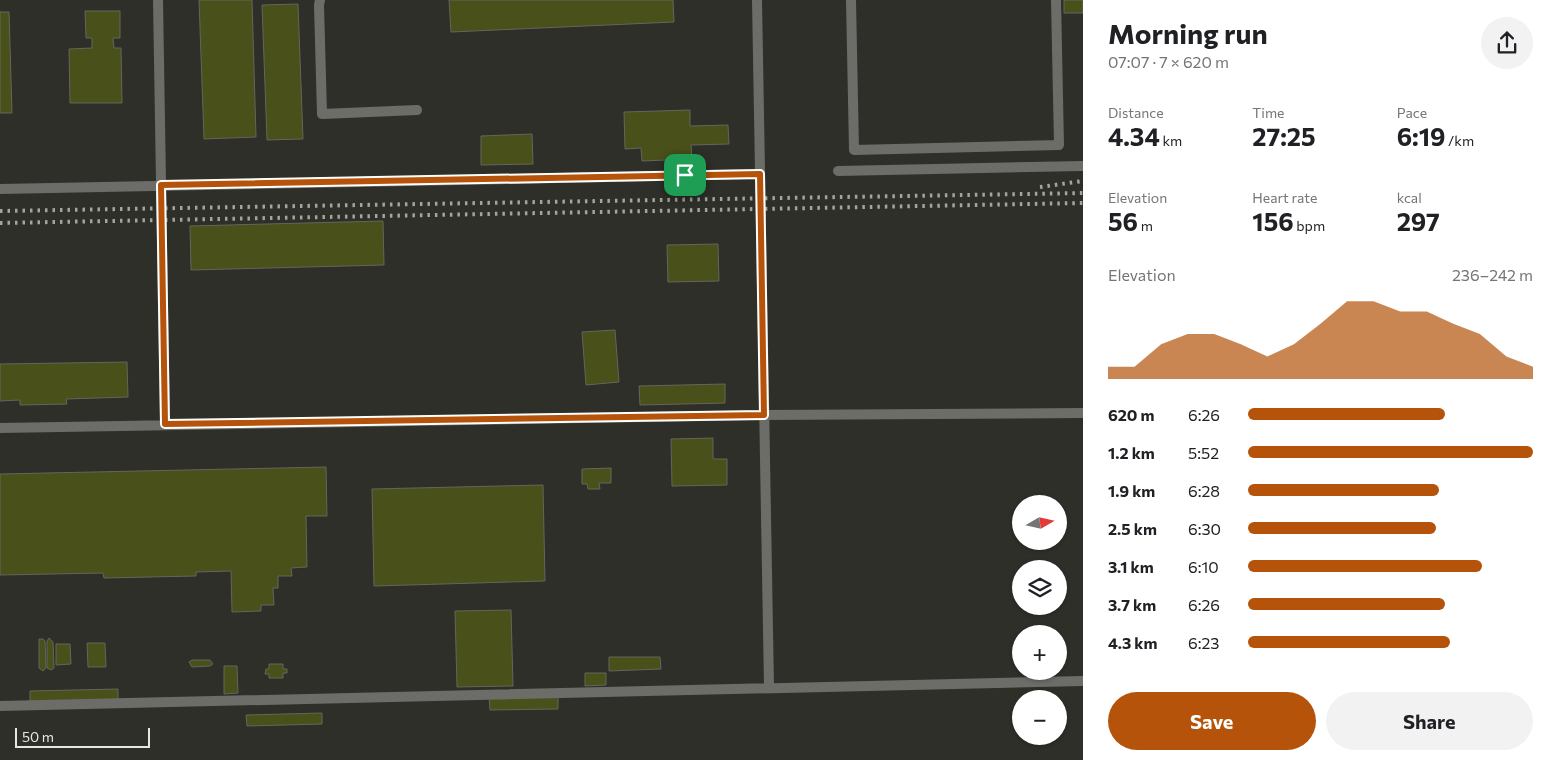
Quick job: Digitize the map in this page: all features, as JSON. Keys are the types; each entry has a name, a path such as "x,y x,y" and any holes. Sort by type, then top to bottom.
{"lane":[{"path":"158,0 165,424"},
{"path":"320,0 322,114 417,110"},
{"path":"757,0 769,687"},
{"path":"851,0 854,150 1059,145 1056,0"},
{"path":"838,171 1083,166"},
{"path":"0,189 760,174"},
{"path":"0,428 764,415 1083,413"},
{"path":"0,706 1083,681"}],"building":[{"path":"199,0 252,0 256,137 204,139"},
{"path":"449,0 673,0 674,22 451,32"},
{"path":"1064,0 1083,0 1083,13 1064,13"},
{"path":"298,4 303,139 267,140 262,5"},
{"path":"85,11 120,11 120,38 113,38 114,48 121,48 122,103 70,103 69,49 92,48 92,38 86,38"},
{"path":"0,12 9,12 12,113 0,113"},
{"path":"690,110 690,126 728,125 729,144 691,145 692,159 642,161 641,148 625,149 624,112"},
{"path":"532,134 533,164 481,165 481,136"},
{"path":"383,221 384,265 191,270 190,226"},
{"path":"718,244 719,281 668,282 667,245"},
{"path":"615,330 619,382 586,385 582,332"},
{"path":"127,362 128,397 66,399 67,404 20,405 20,400 0,401 0,364"},
{"path":"725,384 725,403 640,405 639,386"},
{"path":"713,438 713,459 727,459 727,485 672,486 671,439"},
{"path":"326,467 327,516 306,516 307,567 291,568 292,576 278,576 278,588 273,588 274,605 261,605 261,611 232,612 231,571 196,572 196,576 104,578 103,573 0,575 0,474"},
{"path":"611,468 611,483 599,483 600,489 588,489 587,484 582,484 582,469"},
{"path":"543,485 545,581 374,586 372,489"},
{"path":"511,610 513,686 457,687 455,611"},
{"path":"49,638 53,642 54,668 51,670 47,668 47,641"},
{"path":"39,639 45,641 46,668 43,671 39,668"},
{"path":"87,643 105,643 106,667 88,667"},
{"path":"56,644 70,644 71,664 56,665"},
{"path":"609,657 660,657 661,669 609,671"},
{"path":"192,660 210,660 213,664 210,666 192,667 189,662"},
{"path":"269,664 283,664 283,669 287,669 287,673 283,673 283,678 269,678 269,674 265,674 266,669 269,669"},
{"path":"224,666 237,666 238,693 224,694"},
{"path":"585,673 606,673 606,685 585,686"},
{"path":"118,689 118,700 30,702 30,691"},
{"path":"558,695 558,709 490,710 489,696"},
{"path":"322,713 322,724 247,726 246,715"}],"railway":[{"path":"1040,187 1083,181"},
{"path":"0,211 1083,193"},
{"path":"0,223 1083,203"}],"route":[{"path":"760,174 764,415 165,424 161,185 685,175 760,174"}]}
